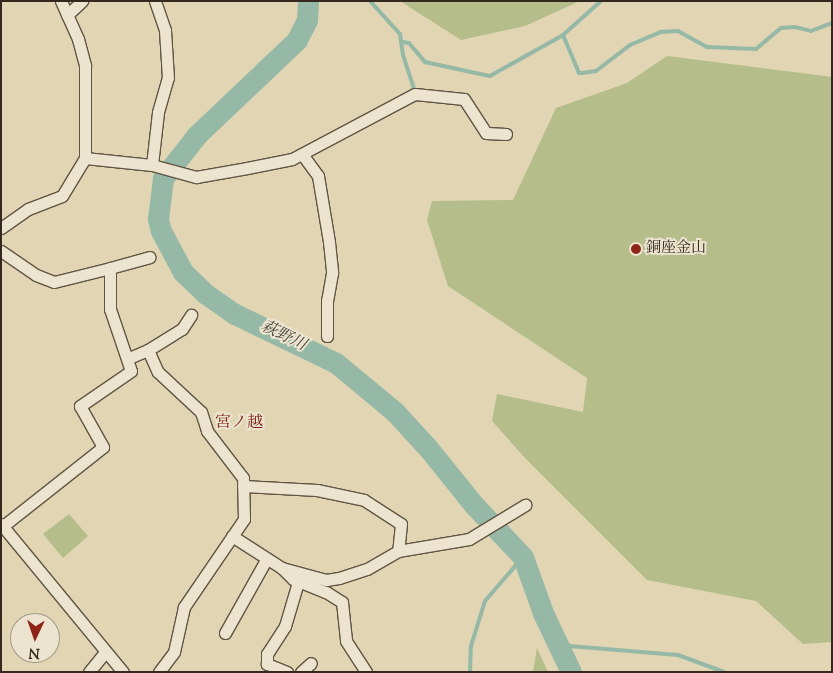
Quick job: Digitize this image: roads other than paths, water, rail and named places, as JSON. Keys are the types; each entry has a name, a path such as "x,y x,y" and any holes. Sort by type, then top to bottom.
{"street":[{"path":"1,228 28,209 62,196 85,158 85,66 61,1"},
{"path":"67,15 82,1"},
{"path":"153,166 158,112 168,78 165,30 155,1"},
{"path":"85,158 153,166 196,177 292,159 414,94 464,99 486,133 506,134"},
{"path":"302,154 318,176 329,242 332,273 327,300 327,336"},
{"path":"1,251 36,274 54,282 150,257"},
{"path":"110,268 113,322 129,358 131,371 80,406 103,447 2,525 123,672"},
{"path":"129,358 148,350 182,329 191,315"},
{"path":"148,350 158,372 201,412 207,431 243,478 244,519 184,608 174,652 159,672"},
{"path":"243,486 317,490 364,500 401,524 398,551"},
{"path":"232,536 266,560 282,568 326,580 339,578 366,569 398,551 432,548 474,536 525,505"},
{"path":"225,633 266,560"},
{"path":"282,568 284,573 298,582 326,592 342,602 346,641 366,672"},
{"path":"288,672 267,664 267,654 285,626 298,582"},
{"path":"89,672 105,652"},
{"path":"301,672 312,663"}],"waterway":[{"name":"萩野川","path":"308,1 307,20 297,40 197,135 163,178 158,219 161,231 183,272 206,294 235,314 336,363 395,412 428,448 474,505 523,557 543,613 571,672"},
{"path":"370,1 400,34 403,55 414,89"},
{"path":"402,42 409,43 425,62 490,76 563,35 601,1"},
{"path":"563,35 579,73 582,73 596,71 630,45 660,32 678,31 707,47 756,49 781,28 795,27 811,31 832,23"},
{"path":"470,672 471,646 485,601 523,557"},
{"path":"561,649 569,646 678,655 724,672"}],"place":[{"name":"銅座金山","path":"636,249"}],"district":[{"name":"宮ノ越","path":"239,424"}]}
